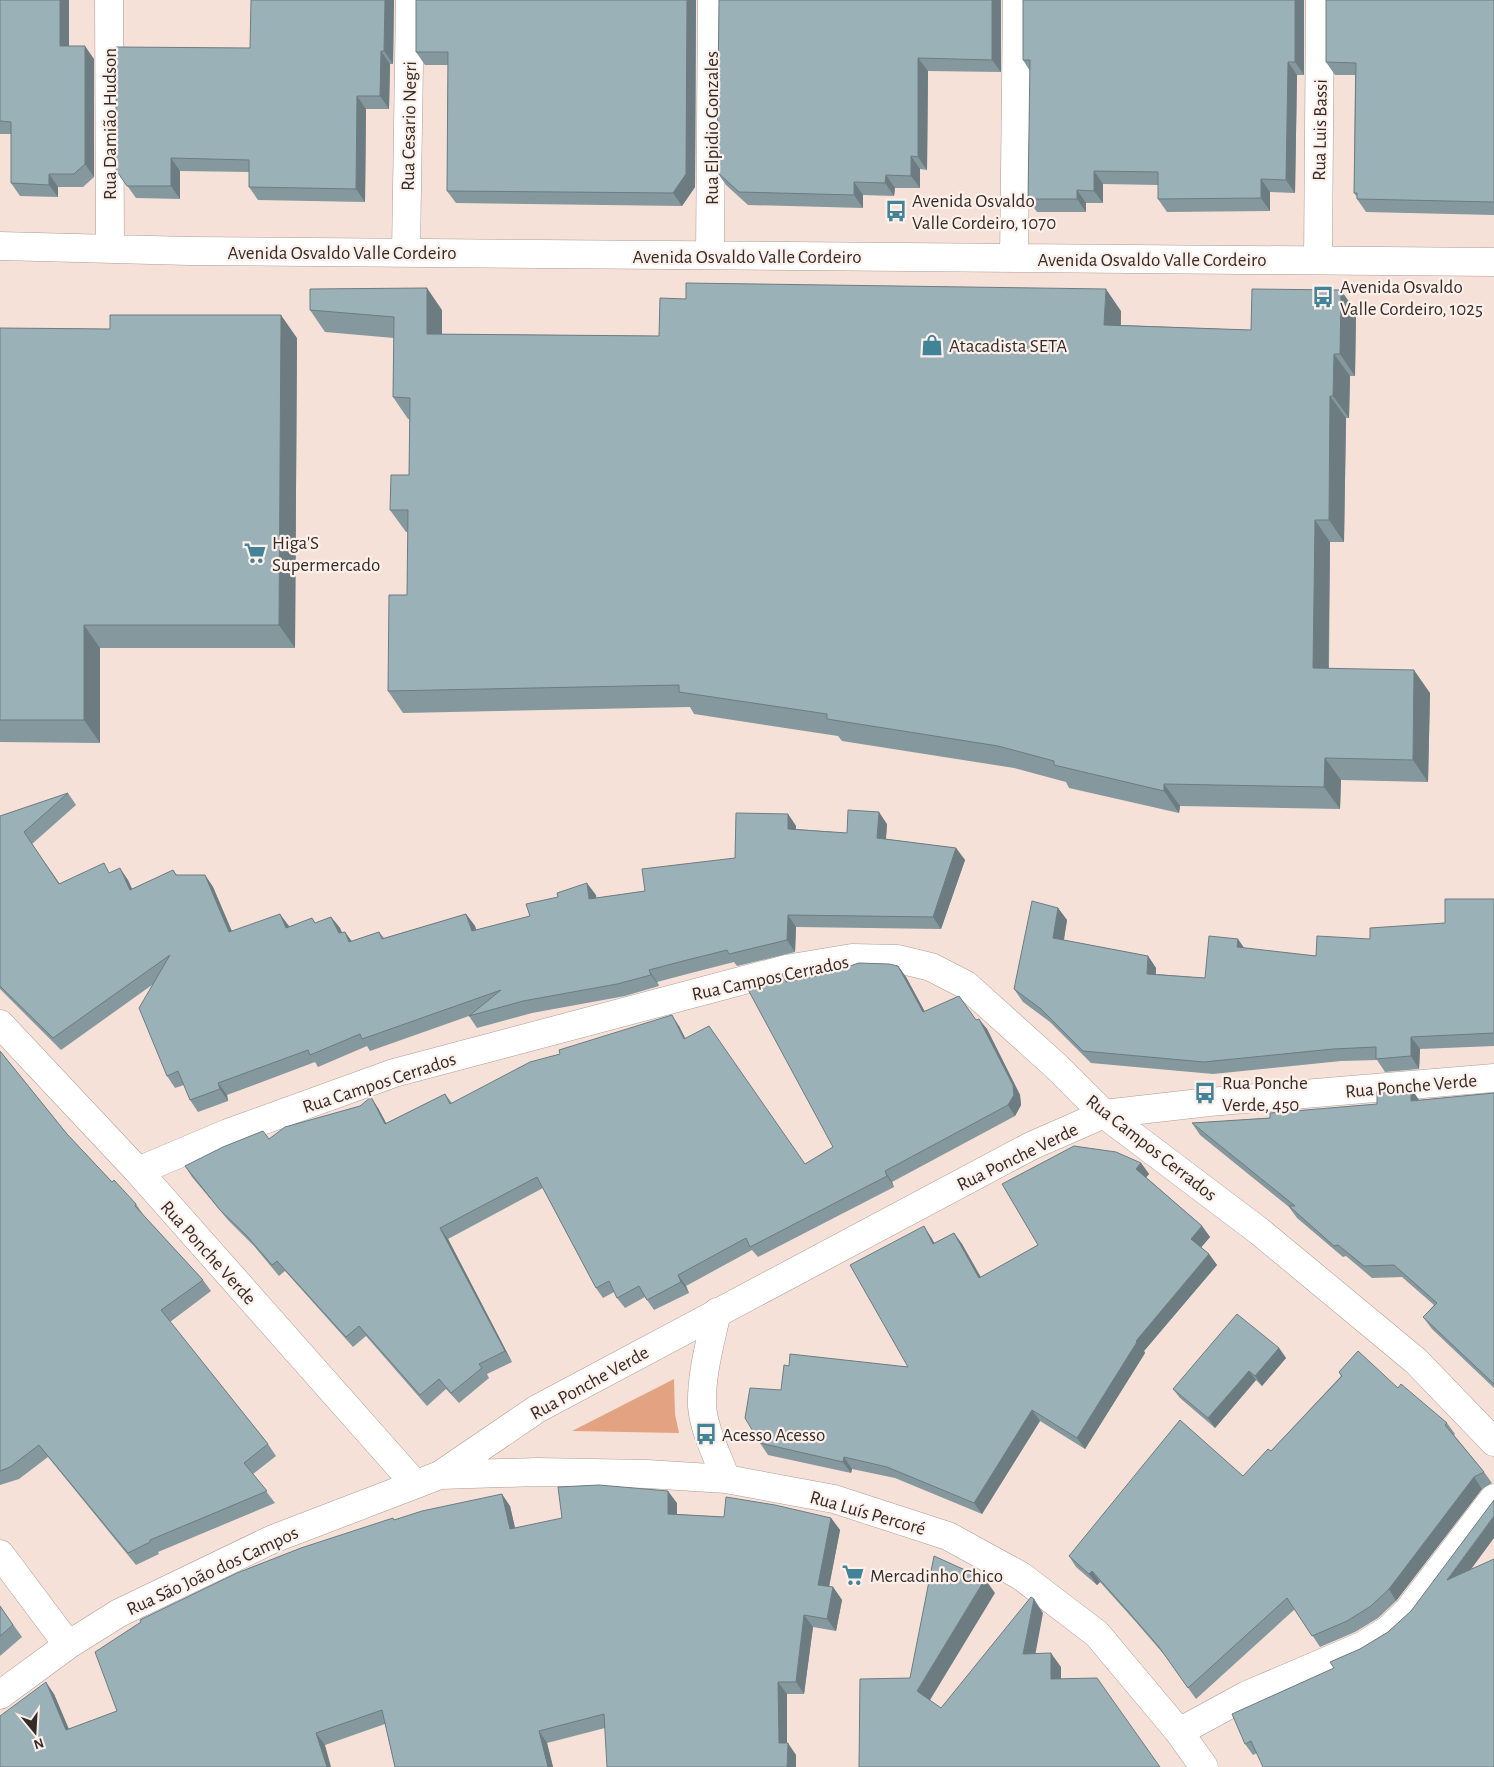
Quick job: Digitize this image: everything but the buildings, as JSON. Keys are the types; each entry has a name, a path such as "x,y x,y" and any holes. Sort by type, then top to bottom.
{"street":[{"name":"Rua Damião Hudson","path":"109,0 110,247"},
{"name":"Rua Cesario Negri","path":"406,252 410,0"},
{"name":"Rua Elpidio Gonzales","path":"710,255 712,0"},
{"path":"1014,258 1017,0"},
{"name":"Rua Luis Bassi","path":"1318,260 1320,0"},
{"name":"Avenida Osvaldo Valle Cordeiro","path":"0,246 110,247 189,251 1494,262"},
{"name":"Rua Campos Cerrados","path":"138,1171 228,1133 394,1073 776,972 852,958 898,959 931,967 966,985 1057,1067 1104,1114 1259,1231 1408,1355 1494,1442"},
{"name":"Rua Ponche Verde","path":"0,1024 427,1479 537,1409 1031,1146 1104,1114 1209,1102 1494,1078"},
{"path":"717,1312 705,1362 702,1408 709,1435 726,1479"},
{"name":"Rua Luís Percoré","path":"427,1479 546,1472 647,1474 726,1479 834,1499 948,1536 1021,1576 1097,1634 1179,1732 1204,1767"},
{"name":"Rua São João dos Campos","path":"0,1695 68,1644 120,1613 273,1539 427,1479"},
{"path":"1179,1732 1247,1695 1362,1646 1388,1630 1408,1611 1494,1498"},
{"path":"0,1554 68,1644"}],"shaded area":[{"path":"674,1379 675,1414 679,1433 572,1431"}],"place":[{"name":"Avenida Osvaldo Valle Cordeiro, 1070","path":"896,211"},
{"name":"Avenida Osvaldo Valle Cordeiro, 1025","path":"1323,297"},
{"name":"Atacadista SETA","path":"932,345"},
{"name":"Higa'S Supermercado","path":"255,553"},
{"name":"Rua Ponche Verde, 450","path":"1205,1093"},
{"name":"Acesso Acesso","path":"706,1434"},
{"name":"Mercadinho Chico","path":"853,1575"}]}
